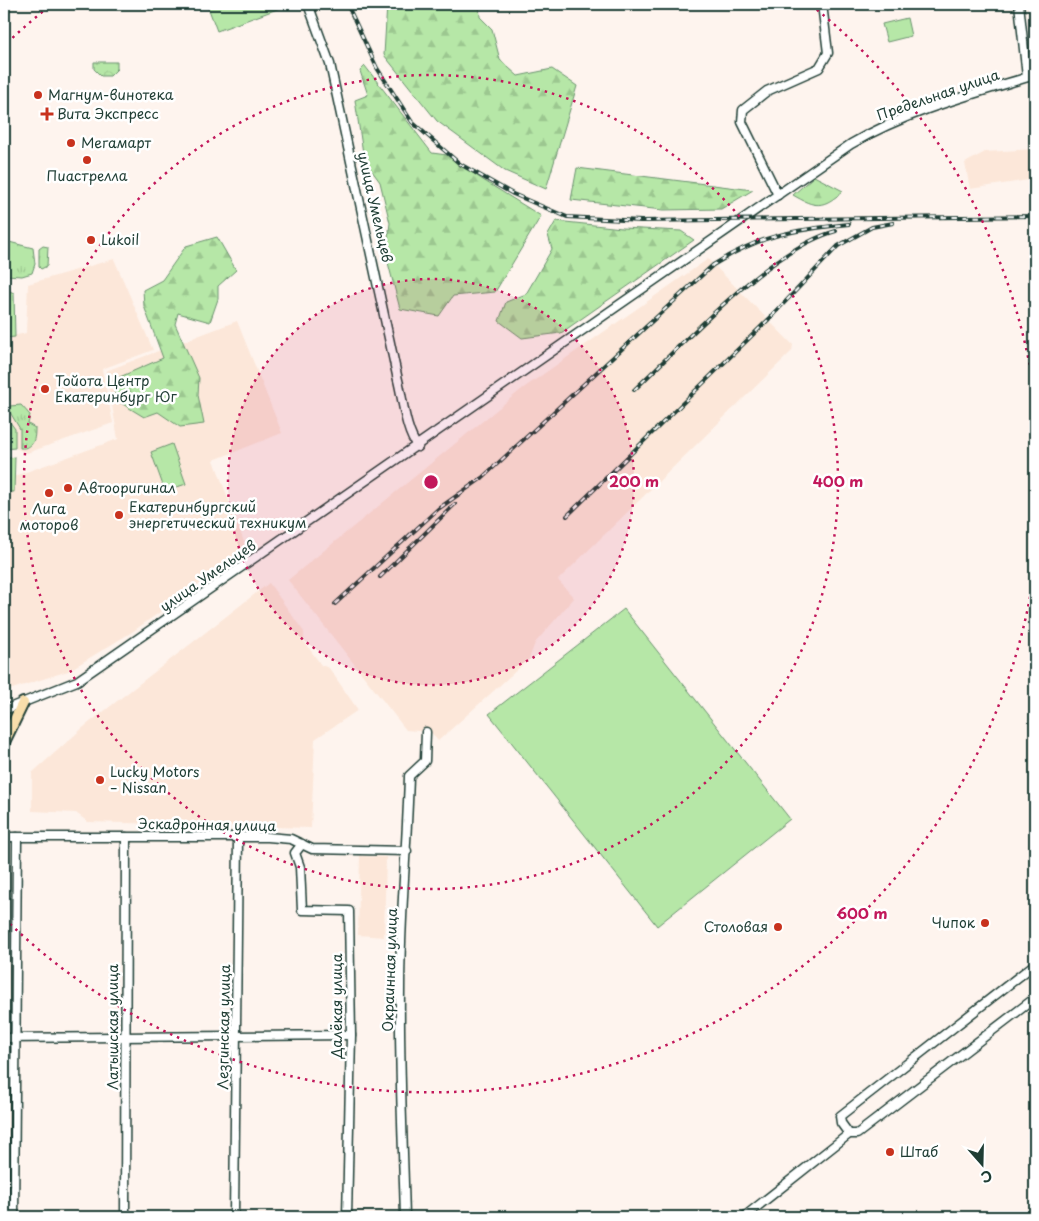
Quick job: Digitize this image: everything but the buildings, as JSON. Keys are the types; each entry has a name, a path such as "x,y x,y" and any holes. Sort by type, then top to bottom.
{"main road":[{"path":"4,742 23,704"}],"street":[{"name":"улица Умельцев","path":"308,4 330,64 400,388 412,433 418,447"},
{"path":"778,195 742,122 743,110 768,91 820,68 828,53 822,4"},
{"path":"1019,4 1031,76"},
{"name":"Предельная улица","path":"778,195 876,129 908,116 1031,76"},
{"name":"улица Умельцев","path":"4,710 77,682 418,447 778,195"},
{"name":"Окраинная улица","path":"406,1217 400,988 409,776 425,761 426,732"},
{"path":"14,1217 16,836"},
{"name":"Эскадронная улица","path":"4,837 238,837 291,839 312,849 407,851"},
{"name":"Латышская улица","path":"125,1217 126,837"},
{"name":"Лезгинская улица","path":"234,1217 238,837"},
{"name":"Далёкая улица","path":"302,844 295,853 300,867 302,910 349,910 351,1035 347,1217"},
{"path":"849,1134 841,1123 840,1116 1035,964"},
{"path":"744,1217 849,1134 857,1134 1035,998"},
{"path":"4,1038 351,1035"}],"shaded area":[{"path":"1035,149 1035,179 970,189 965,163 985,152"},
{"path":"114,259 153,350 102,369 113,423 27,453 15,448 15,429 4,414 4,338 26,333 28,284"},
{"path":"708,259 793,345 792,351 558,580 574,598 535,643 529,659 438,741 431,732 406,730 288,580 522,389"},
{"name":"Екатеринбургский энергетический техникум","path":"237,321 282,433 214,460 247,550 132,632 68,671 9,690 4,597 4,480 118,439 106,371"},
{"path":"269,583 304,632 304,641 321,665 329,668 358,710 315,739 311,828 88,822 76,813 32,811 32,773 85,726"},
{"path":"360,856 386,857 384,937 358,935"}],"green space":[{"path":"217,4 291,4 217,31 208,7"},
{"path":"387,4 479,4 480,17 492,29 500,60 518,76 552,69 577,86 546,189 505,171 437,121 384,55"},
{"path":"907,18 911,36 887,42 882,24"},
{"path":"94,62 117,62 117,69 110,76 101,76 94,69"},
{"path":"365,66 432,153 447,155 541,216 495,292 453,296 439,316 400,309 386,255 390,223 380,182 364,160 355,100 368,95 360,71"},
{"path":"577,168 753,190 721,209 663,210 571,200"},
{"path":"814,176 843,191 830,201 819,205 807,202 793,195"},
{"path":"556,221 622,228 681,231 694,240 561,333 522,338 499,321 506,302 526,294 552,249 548,235"},
{"path":"217,237 236,270 218,286 218,299 210,322 178,313 175,324 199,378 198,395 204,424 180,427 158,412 144,417 116,400 113,380 163,358 144,306 143,290 162,280 186,246"},
{"path":"5,241 33,248 35,264 32,273 22,276 5,275"},
{"path":"43,246 48,247 47,266 41,269 39,267 39,249"},
{"path":"5,289 14,293 15,337 5,338"},
{"path":"21,405 30,415 28,424 35,428 33,442 25,448 20,448 20,429 8,409 10,406"},
{"path":"4,414 15,429 15,448 4,449"},
{"path":"172,444 186,484 165,491 151,452"},
{"path":"15,457 14,492 6,492 4,501 4,459"},
{"path":"624,609 790,819 657,926 489,714"}],"railway":[{"path":"347,4 377,68 412,122 460,164 513,194 567,217 641,221 1035,216"},
{"path":"567,516 769,319 838,246 872,227 893,223"},
{"path":"335,604 438,509 482,478 713,265 747,246 779,235 849,224"},
{"path":"634,390 703,323 756,277 783,257 810,241 836,231"},
{"path":"380,577 455,504"}],"place":[{"name":"Магнум-винотека","path":"38,95"},
{"name":"Вита Экспресс","path":"47,114"},
{"name":"Мегамарт","path":"71,143"},
{"name":"Пиастрелла","path":"87,160"},
{"name":"Lukoil","path":"91,240"},
{"name":"Тойота Центр Екатеринбург Юг","path":"45,389"},
{"name":"Автооригинал","path":"68,488"},
{"name":"Лига моторов","path":"49,493"},
{"name":"Екатеринбургский энергетический техникум","path":"119,515"},
{"name":"Lucky Motors – Nissan","path":"100,780"},
{"name":"Чипок","path":"985,923"},
{"name":"Столовая","path":"778,927"},
{"name":"Штаб","path":"890,1152"}]}
